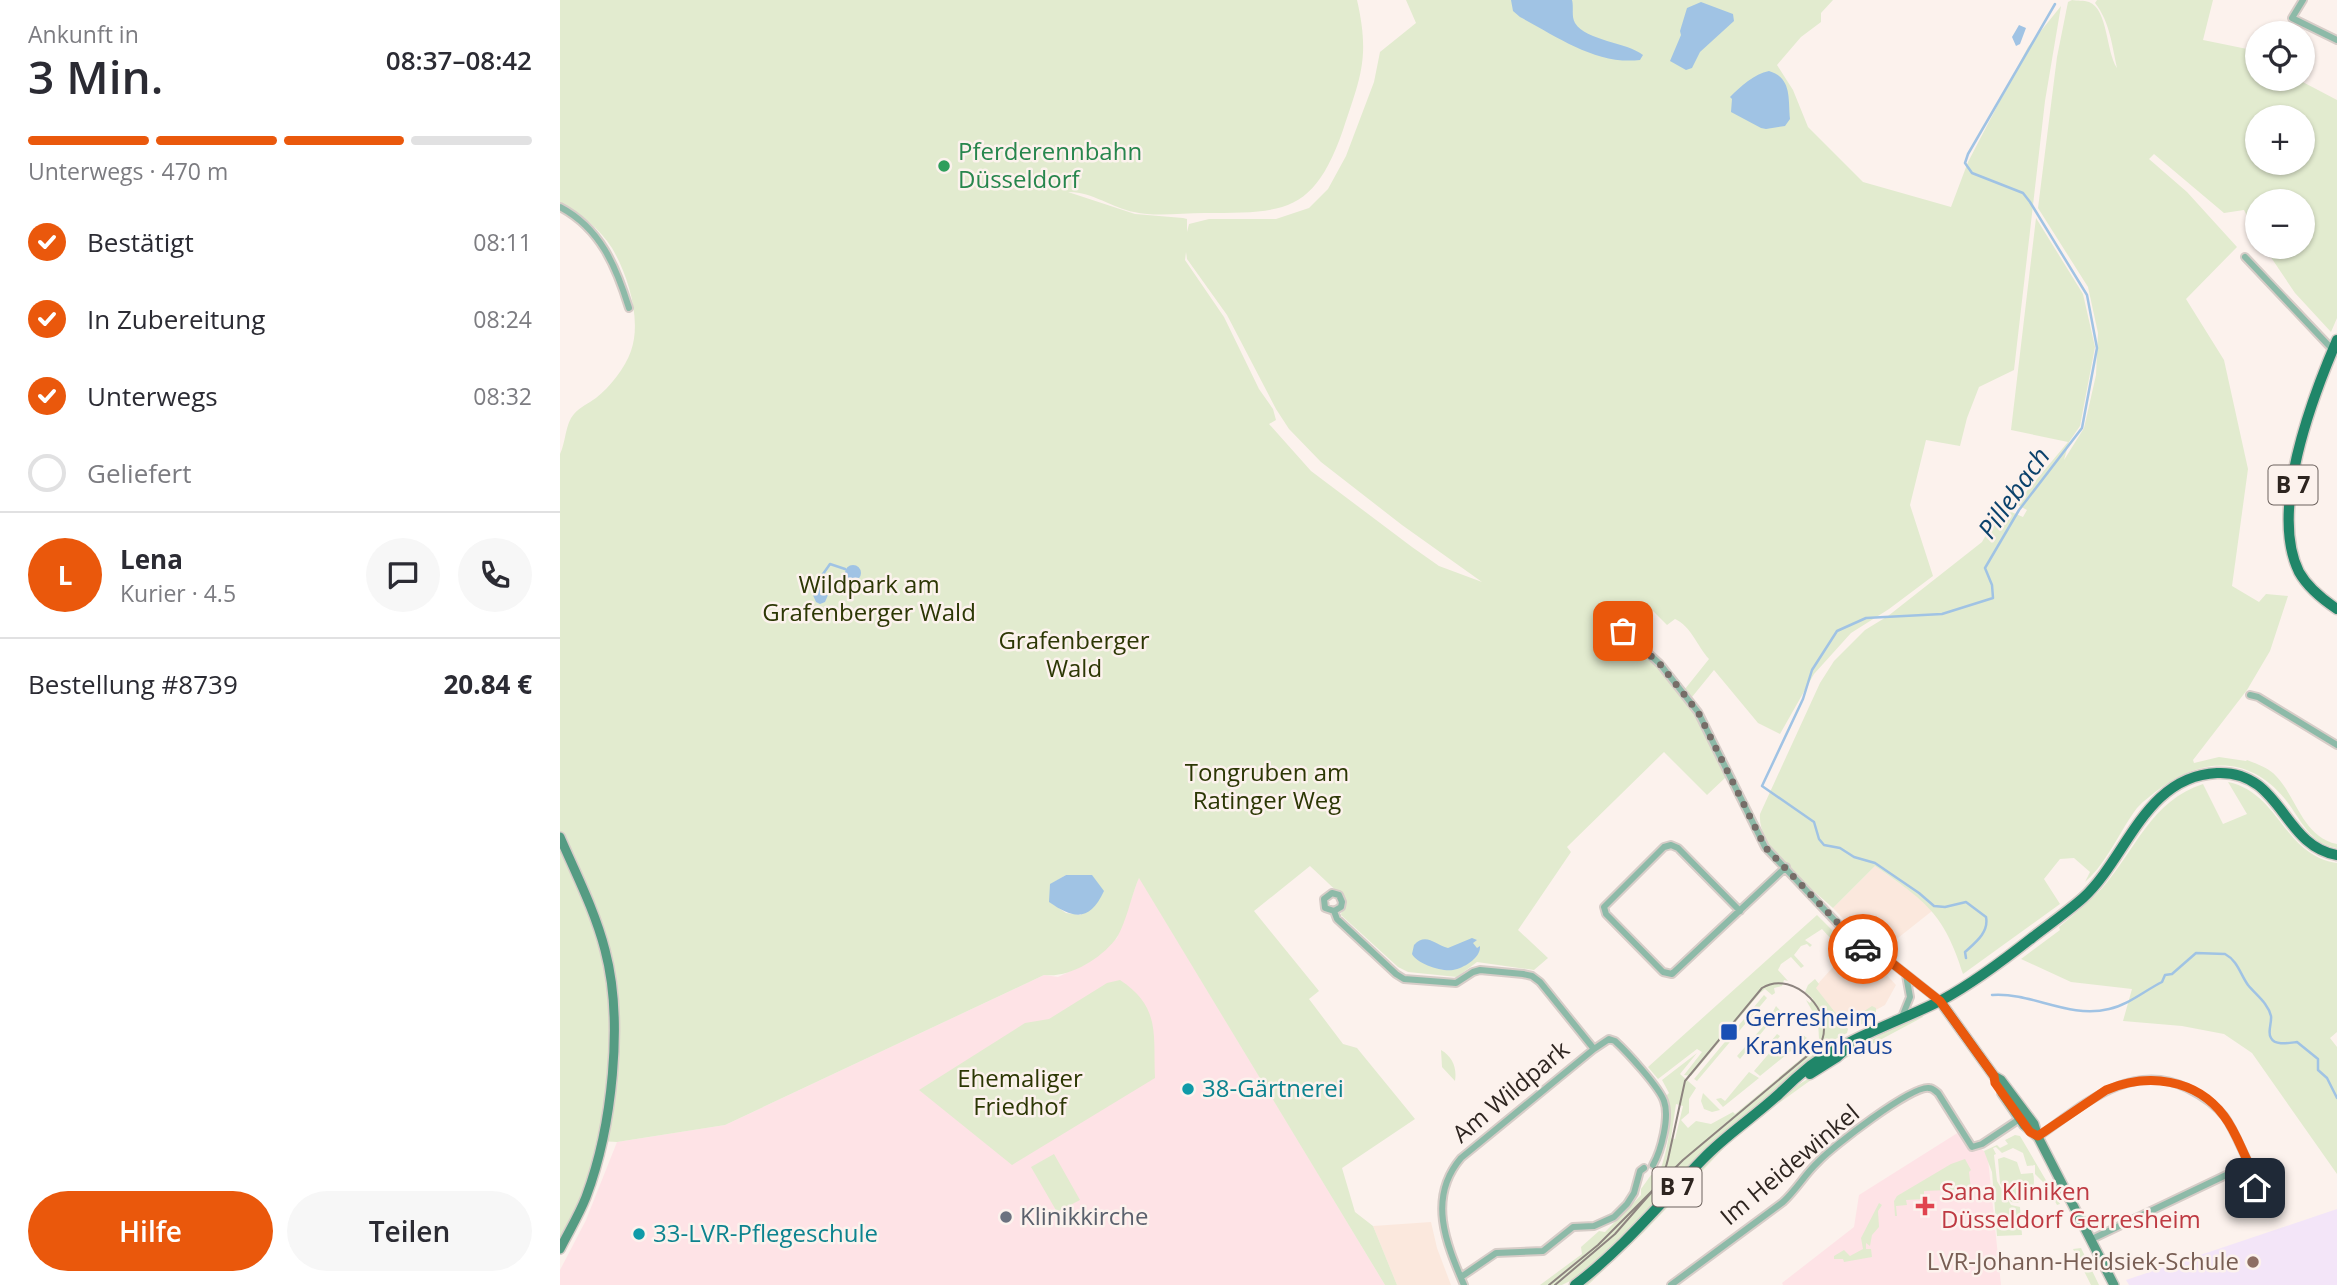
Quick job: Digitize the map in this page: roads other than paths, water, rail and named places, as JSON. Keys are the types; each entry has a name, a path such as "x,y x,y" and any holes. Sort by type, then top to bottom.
{"main road":[{"name":"B 7","path":"2335,345 2309,412 2301,442 2291,495 2289,524 2292,552 2300,573 2311,589 2337,609"},
{"name":"B 7","path":"1575,1285 1620,1247 1721,1141 1780,1093 1837,1057 1852,1043 1940,1001 1986,974 2082,899 2102,878 2151,807 2169,791 2191,778 2222,773 2254,782 2276,800 2308,844 2337,855"}],"street":[{"path":"2303,0 2292,18 2337,40"},
{"path":"560,206 582,222 606,249 629,308"},
{"path":"2247,259 2335,345"},
{"path":"1623,631 1660,664 1698,712 1765,847 1859,946 1892,963 1940,1001 1994,1076 1995,1083 2023,1117 2030,1132 2038,1136 2114,1285"},
{"path":"2249,695 2258,697 2337,745"},
{"path":"560,836 606,952 614,1019 607,1113 600,1148 583,1205 560,1249"},
{"path":"1740,911 1678,848 1671,845 1664,847 1604,907 1606,914 1663,972 1670,974 1675,972 1740,911 1786,867"},
{"name":"Am Wildpark","path":"1334,911 1337,919 1404,979 1456,983 1480,970 1532,976 1540,982 1594,1049"},
{"path":"1902,1017 1910,997 1905,974"},
{"name":"Am Wildpark","path":"1464,1285 1444,1235 1441,1216 1443,1192 1452,1169 1461,1158 1594,1049 1609,1040 1615,1041 1664,1100 1665,1119 1661,1147 1653,1165"},
{"path":"2038,1136 2106,1090 2130,1081 2168,1080 2200,1095 2218,1108 2226,1118 2247,1160 2245,1166 2265,1210"},
{"name":"Im Heidewinkel","path":"1671,1285 1783,1202 1830,1150 1871,1119 1924,1088 1931,1088 1938,1093 1972,1147 1982,1144 2023,1117"},
{"path":"2092,1239 2245,1166"},
{"path":"1461,1278 1496,1253 1544,1251 1573,1227 1594,1226 1614,1217 1634,1193 1640,1171 1644,1168"}],"water":[{"path":"1511,0 1572,0 1574,20 1580,29 1643,55 1640,60 1624,60 1608,58 1578,48 1520,17 1513,11"},
{"path":"1701,2 1733,14 1734,21 1700,52 1692,68 1686,70 1670,61 1681,35 1687,8"},
{"path":"2019,25 2026,28 2020,44 2016,46 2012,37"},
{"path":"1769,71 1782,78 1785,84 1789,96 1790,119 1785,126 1766,129 1731,112 1730,97 1753,78"},
{"path":"850,565 856,565 861,573 859,579 850,581 845,576 845,570"},
{"path":"822,574 831,588 825,602 820,604 812,593 817,588 816,576"},
{"path":"1066,875 1092,875 1104,891 1093,908 1081,914 1074,914 1049,902 1050,884"},
{"path":"1472,938 1477,940 1473,943 1477,948 1480,946 1478,955 1467,965 1457,969 1443,970 1430,966 1412,954 1418,941 1427,939 1448,948"}],"waterway":[{"name":"Pillebach","path":"1966,958 1965,952 1984,932 1986,917 1966,902 1945,907 1934,906 1875,863 1854,857 1840,848 1824,845 1819,839 1814,822 1762,786 1803,699 1812,670 1837,631 1866,618 1942,614 1993,598 1992,585 1985,568 2019,510 2082,428 2097,348 2087,295 2023,193 1972,173 1965,163 2055,4"},
{"path":"823,574 830,564 845,569"},
{"name":"Pillebach","path":"1992,995 2021,997 2079,1011 2109,1009 2162,982 2165,975 2172,974 2196,953 2225,954 2233,960 2248,985 2267,1007 2271,1016 2269,1033 2273,1041 2297,1042 2318,1059 2318,1070 2327,1078 2337,1098"}],"tram line":[{"path":"1549,1285 1598,1245 1683,1160 1819,1046 1824,1034 1823,1021 1810,998 1787,984 1774,983 1762,988 1685,1081 1667,1163 1664,1173 1659,1183 1657,1186 1615,1234 1555,1285"}],"place":[{"name":"Pferderennbahn Düsseldorf","path":"944,166"},
{"name":"Gerresheim Krankenhaus","path":"1729,1032"},
{"name":"38-Gärtnerei","path":"1188,1089"},
{"name":"Sana Kliniken Düsseldorf Gerresheim","path":"1925,1206"},
{"name":"Klinikkirche","path":"1006,1217"},
{"name":"33-LVR-Pflegeschule","path":"639,1234"},
{"name":"LVR-Johann-Heidsiek-Schule","path":"2253,1262"}],"park label":[{"name":"Wildpark am Grafenberger Wald","path":"869,599"},
{"name":"Grafenberger Wald","path":"1074,655"},
{"name":"Tongruben am Ratinger Weg","path":"1267,787"},
{"name":"Ehemaliger Friedhof","path":"1020,1093"}]}
